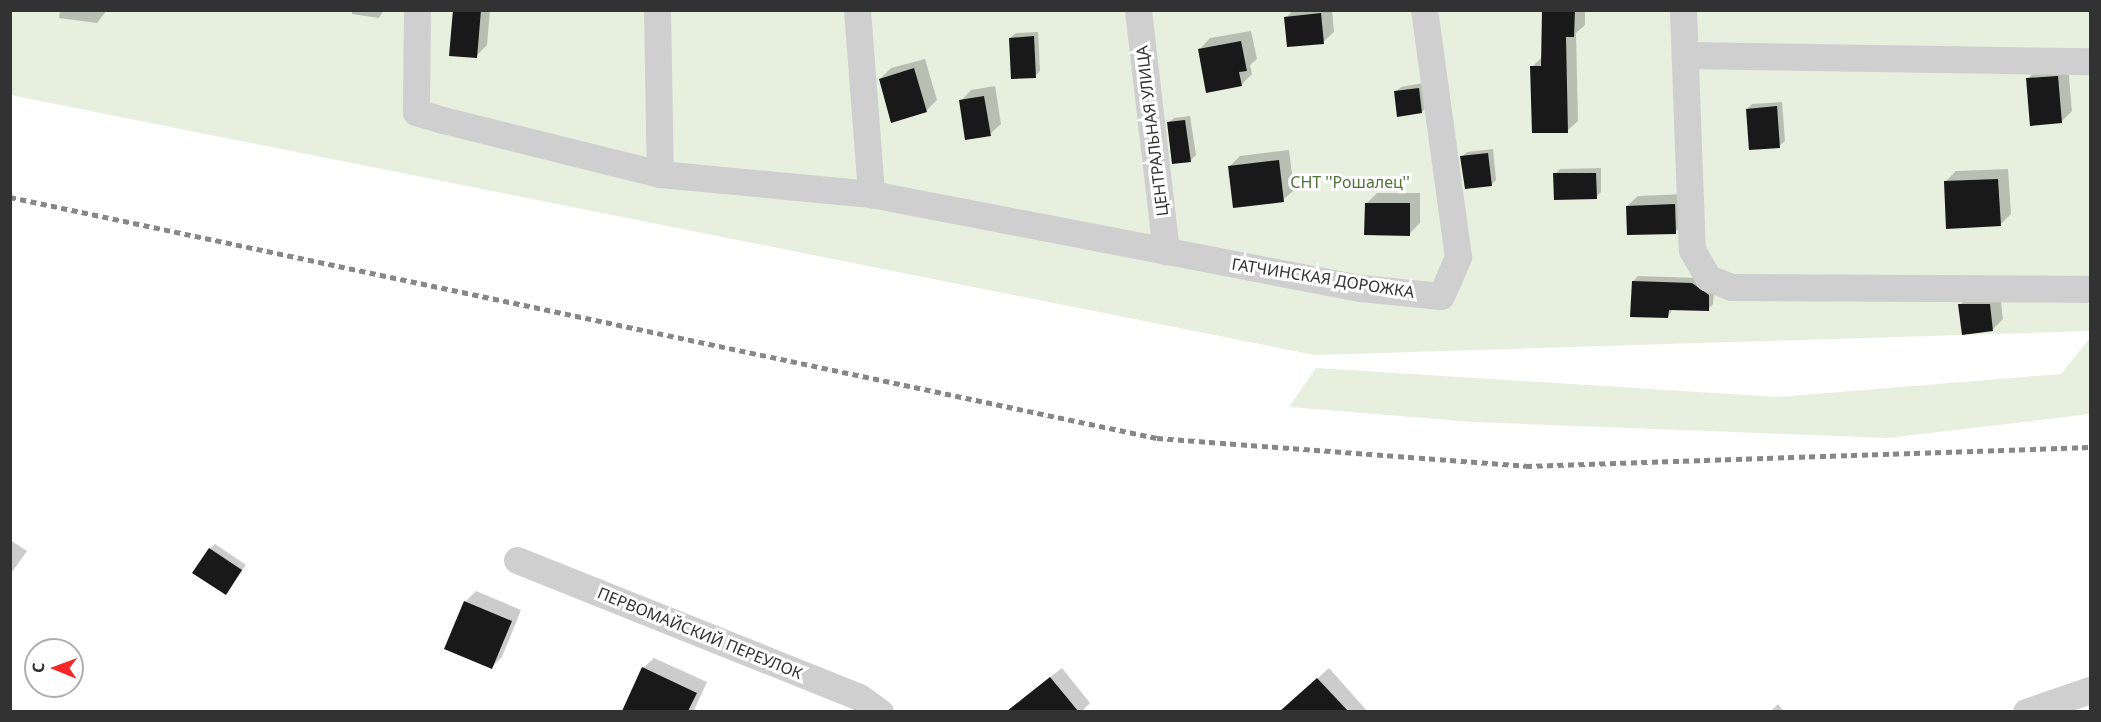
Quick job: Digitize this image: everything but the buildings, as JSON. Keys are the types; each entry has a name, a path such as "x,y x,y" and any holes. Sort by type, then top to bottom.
{"street":[{"path":"417,10 416,112 660,174 871,194 1166,251"},
{"path":"657,10 660,174"},
{"path":"857,10 871,194"},
{"name":"ЦЕНТРАЛЬНАЯ УЛИЦА","path":"1138,10 1166,251"},
{"name":"ГАТЧИНСКАЯ ДОРОЖКА","path":"1166,251 1361,288 1442,297 1458,257 1424,10"},
{"path":"1683,10 1687,55 1692,250 1707,278 1731,287 2091,289"},
{"path":"1687,55 2091,61"},
{"name":"ПЕРВОМАЙСКИЙ ПЕРЕУЛОК","path":"517,560 859,697 880,711"},
{"path":"2026,711 2091,690"}],"green space":[{"name":"СНТ ''Рошалец''","path":"10,11 2090,11 2090,331 1314,355 11,95"},
{"path":"2090,338 2090,414 1888,438 1473,422 1289,407 1316,368 1778,397 2061,374"}],"railway":[{"path":"10,197 1157,438 1526,466 2090,447"}]}
